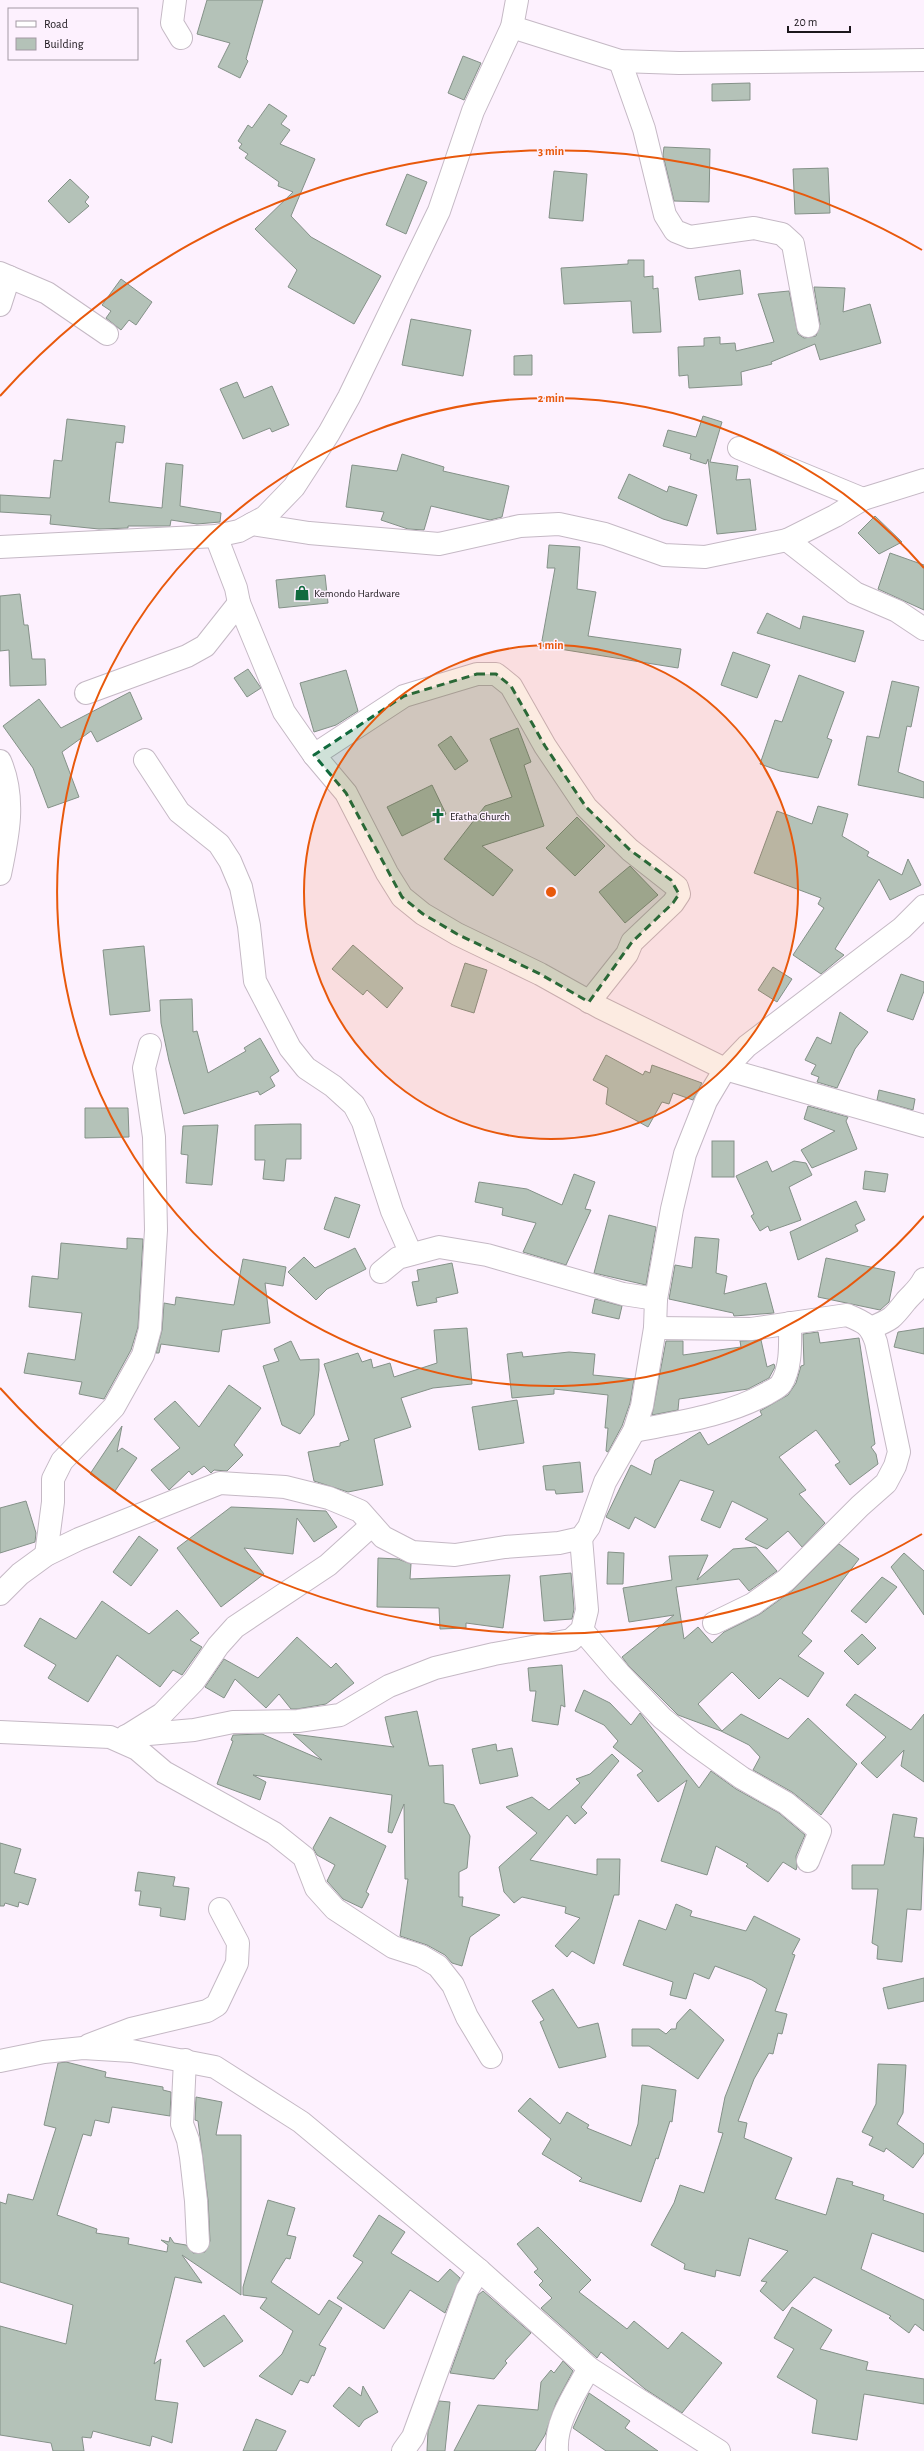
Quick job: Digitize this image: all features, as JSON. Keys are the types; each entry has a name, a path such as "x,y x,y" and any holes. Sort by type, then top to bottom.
{"street":[{"path":"175,0 172,23 181,38"},
{"path":"0,547 216,536 239,531 265,517 294,487 329,433 349,397 439,211 473,111 512,27 517,0"},
{"path":"512,27 620,61 680,63 924,60"},
{"path":"620,61 644,129 665,215 675,231 690,237 754,228 782,234 792,244 808,326"},
{"path":"0,305 5,275 47,293 107,334"},
{"path":"739,448 862,499"},
{"path":"252,524 308,533 438,544 520,526 559,524 605,534 664,555 705,557 787,540 835,516 862,499 924,480"},
{"path":"216,536 236,588 239,602 284,712 314,755 346,793 387,873 402,897 423,914 457,934 540,974 589,1002 725,1069 924,1126"},
{"path":"787,540 855,593 897,610 924,629"},
{"path":"86,693 193,652 204,646 239,602"},
{"path":"314,755 404,696 477,674 496,674 505,678 545,746 586,807 630,850 677,887 679,894 673,904 632,942 627,954 589,1002"},
{"path":"145,760 179,812 219,844 230,861 241,886 249,926 255,980 265,996 277,1024 306,1068 333,1086 354,1105 363,1122 392,1211 411,1254"},
{"path":"0,761 10,790 7,840 0,874"},
{"path":"0,1732 83,1734 122,1738 194,1730 233,1722 298,1721 340,1715 389,1686 435,1668 494,1654 571,1640 582,1630 587,1610 581,1538 589,1526 605,1482 634,1431 642,1406 655,1328 656,1299 672,1209 685,1154 706,1101 725,1069 747,1046 902,928 924,906"},
{"path":"46,1555 53,1502 53,1479 62,1461 114,1407 143,1355 150,1329 156,1230 154,1137 144,1068 150,1045"},
{"path":"382,1272 398,1258 439,1247 487,1255 623,1294 656,1299"},
{"path":"871,1328 889,1320 899,1313 906,1300 922,1288"},
{"path":"655,1328 751,1329 847,1315 861,1320 871,1328 876,1342 899,1452 895,1466 886,1483 860,1506 786,1580 760,1600 714,1623"},
{"path":"634,1431 700,1419 729,1410 756,1399 781,1385 787,1369 790,1324"},
{"path":"0,1594 20,1574 46,1555 79,1539 220,1483 285,1487 329,1498 360,1511 383,1537 412,1552 455,1555 505,1547 559,1543 581,1538"},
{"path":"122,1738 167,1708 194,1681 218,1646 235,1627 328,1565 372,1525"},
{"path":"582,1630 618,1673 662,1718 693,1744 742,1778 786,1803 820,1831 808,1861"},
{"path":"122,1738 164,1772 274,1833 304,1857 316,1888 335,1909 393,1947 421,1956 438,1966 453,1985 467,2017 491,2057"},
{"path":"83,2048 131,2030 207,2011 217,2005 237,1963 238,1943 220,1909"},
{"path":"0,2061 44,2052 83,2048 132,2051 215,2067 301,2122 479,2270 589,2368 719,2451"},
{"path":"184,2060 182,2124 188,2140 191,2157 196,2201 198,2242"},
{"path":"403,2451 413,2437 467,2290 479,2270"},
{"path":"557,2451 556,2437 562,2420 589,2368"}],"highlighted area":[{"path":"477,674 496,674 511,686 545,746 586,807 630,850 671,880 679,894 673,903 632,942 589,1002 540,974 457,934 423,914 402,897 346,793 314,755 404,696 453,679"}],"building":[{"path":"207,0 263,0 246,59 248,61 240,78 218,67 230,43 197,34"},
{"path":"463,56 481,63 464,100 448,93"},
{"path":"750,83 750,100 712,101 712,84"},
{"path":"269,104 287,116 281,124 290,130 280,144 315,159 291,216 311,237 381,276 354,324 288,287 297,270 255,229 293,192 278,186 279,182 245,158 248,154 239,148 242,144 238,141 248,125 252,128"},
{"path":"664,147 710,149 709,202 674,201 663,155"},
{"path":"828,168 830,213 795,214 793,169"},
{"path":"554,171 587,174 583,221 549,218"},
{"path":"407,174 427,182 406,234 386,225"},
{"path":"70,179 89,197 85,202 89,206 69,223 48,201"},
{"path":"628,260 644,260 644,277 653,276 653,289 658,288 661,332 633,333 631,301 564,304 561,268 628,264"},
{"path":"740,270 743,294 699,300 695,277"},
{"path":"121,279 152,302 136,325 129,320 121,330 106,318 111,311 102,305"},
{"path":"814,287 845,288 843,312 870,304 881,343 820,360 815,344 771,362 772,364 741,372 742,385 689,388 688,375 679,376 678,347 704,346 704,338 720,337 720,344 735,343 736,351 774,342 758,294 789,291 798,334 804,338 816,336 820,324"},
{"path":"411,319 471,330 463,376 402,365"},
{"path":"532,355 532,375 514,375 514,356"},
{"path":"237,382 244,398 272,386 289,425 272,432 270,428 243,439 220,389"},
{"path":"703,416 722,422 710,462 738,466 736,480 750,479 756,530 717,534 708,459 706,464 690,459 691,454 663,446 668,430 696,437"},
{"path":"67,419 125,426 123,443 116,442 109,502 162,508 166,463 183,465 180,506 221,513 220,522 197,524 171,520 170,526 128,526 128,528 99,529 50,524 51,515 0,512 0,495 50,498 54,460 62,461"},
{"path":"402,454 444,467 443,471 509,486 502,517 490,520 431,506 424,530 408,529 381,520 384,512 346,507 352,465 397,471"},
{"path":"629,474 667,492 669,486 697,495 687,526 663,519 618,498"},
{"path":"875,516 902,542 879,554 858,533"},
{"path":"549,545 580,547 577,589 596,592 588,636 681,649 678,668 541,646 555,568 547,568"},
{"path":"890,553 924,565 924,610 878,589"},
{"name":"Kemondo Hardware","path":"325,575 328,603 279,608 276,580"},
{"path":"20,594 24,625 28,625 32,659 45,659 46,685 10,686 9,650 0,651 0,596"},
{"path":"767,613 800,629 803,616 864,631 855,662 757,633"},
{"path":"733,652 770,665 757,698 721,685"},
{"path":"248,669 261,688 247,697 234,678"},
{"path":"346,670 358,711 336,725 314,732 300,683"},
{"path":"799,675 844,692 827,738 832,740 818,778 780,771 760,764 775,720 782,722"},
{"path":"892,681 919,687 911,727 907,726 898,772 924,782 924,798 858,785 867,736 879,738"},
{"path":"130,692 142,719 97,742 91,731 62,752 79,797 48,808 33,768 3,726 39,699 61,728"},
{"path":"518,728 531,762 524,765 544,826 482,846 513,870 493,896 444,859 485,806 512,797 490,739"},
{"path":"451,736 468,761 455,770 438,745"},
{"path":"432,785 446,814 402,836 387,807"},
{"path":"818,806 848,814 842,836 869,852 867,856 902,875 908,859 921,885 890,900 879,879 835,949 844,955 821,974 793,955 824,908 818,904 821,898 754,873 777,811 812,824"},
{"path":"577,817 605,846 575,876 546,848"},
{"path":"630,866 658,895 625,923 599,892"},
{"path":"353,945 403,988 387,1008 367,990 363,995 332,969"},
{"path":"144,946 150,1011 110,1015 103,950"},
{"path":"465,963 487,970 474,1013 451,1006"},
{"path":"773,967 792,979 777,1002 758,990"},
{"path":"901,974 924,982 924,991 913,1020 887,1011"},
{"path":"192,999 193,1032 197,1031 208,1073 246,1051 244,1048 260,1038 279,1071 270,1077 275,1086 260,1095 258,1091 184,1114 169,1061 161,1023 160,1000"},
{"path":"840,1012 868,1032 855,1049 837,1088 817,1082 819,1077 811,1074 816,1065 805,1060 817,1037 831,1044"},
{"path":"606,1055 643,1075 645,1071 650,1073 652,1065 702,1083 693,1100 673,1093 669,1104 662,1102 648,1127 606,1104 608,1088 593,1080"},
{"path":"879,1090 915,1099 913,1110 877,1100"},
{"path":"808,1106 848,1117 846,1121 857,1149 812,1168 801,1150 835,1131 804,1119"},
{"path":"85,1108 128,1108 129,1137 85,1138"},
{"path":"301,1124 301,1159 286,1159 284,1181 263,1179 265,1160 255,1160 255,1125"},
{"path":"218,1125 212,1185 186,1183 188,1155 181,1154 183,1126"},
{"path":"712,1141 734,1141 734,1177 712,1177"},
{"path":"767,1161 772,1172 794,1161 806,1163 812,1175 789,1187 801,1220 770,1231 768,1226 760,1231 751,1216 754,1214 736,1176"},
{"path":"865,1171 888,1174 885,1192 863,1189"},
{"path":"574,1174 595,1182 585,1209 591,1210 566,1265 523,1252 536,1223 502,1215 503,1208 475,1202 479,1182 527,1189 562,1205"},
{"path":"335,1197 360,1205 349,1238 324,1229"},
{"path":"856,1201 865,1220 855,1225 858,1231 798,1260 790,1232"},
{"path":"609,1215 656,1227 646,1285 594,1273"},
{"path":"695,1237 719,1239 716,1273 727,1276 724,1294 766,1283 774,1313 734,1316 733,1313 669,1299 675,1265 692,1268"},
{"path":"127,1238 143,1239 138,1327 131,1350 104,1399 79,1394 82,1382 24,1373 28,1353 75,1360 82,1313 29,1307 32,1276 58,1279 61,1243 127,1249"},
{"path":"355,1248 366,1269 327,1289 316,1300 288,1272 304,1257 315,1268"},
{"path":"826,1258 895,1272 889,1302 880,1310 818,1297"},
{"path":"243,1259 286,1267 283,1286 265,1283 270,1323 222,1330 219,1352 161,1344 159,1353 156,1353 162,1330 164,1303 175,1305 176,1297 234,1305"},
{"path":"452,1263 458,1293 436,1298 437,1302 417,1306 412,1282 419,1281 417,1270"},
{"path":"595,1299 622,1306 619,1319 592,1313"},
{"path":"467,1328 472,1384 433,1388 401,1398 411,1427 374,1439 383,1485 348,1492 314,1481 308,1452 340,1446 340,1443 349,1440 324,1364 358,1353 362,1362 371,1359 373,1368 390,1363 394,1377 437,1363 434,1330"},
{"path":"924,1328 924,1354 894,1347 898,1332"},
{"path":"818,1332 820,1343 859,1338 875,1444 871,1447 876,1454 878,1464 850,1485 835,1465 840,1462 816,1430 779,1457 806,1490 799,1494 825,1523 802,1547 788,1531 767,1549 745,1539 768,1519 732,1501 720,1528 701,1520 714,1491 680,1480 655,1528 635,1517 629,1529 606,1517 631,1465 651,1475 655,1460 700,1432 708,1445 762,1415 760,1411 788,1395 796,1383 801,1366 804,1365 803,1334"},
{"path":"761,1340 767,1367 774,1364 775,1367 769,1378 748,1389 679,1399 678,1410 652,1415 666,1341 683,1341 683,1355 741,1347 740,1341"},
{"path":"291,1341 300,1360 319,1359 314,1415 300,1434 282,1425 263,1366 279,1361 274,1349"},
{"path":"522,1352 523,1357 569,1352 595,1354 593,1375 634,1379 630,1403 622,1426 608,1452 606,1451 608,1428 605,1428 608,1395 554,1389 554,1394 512,1398 507,1354"},
{"path":"229,1385 261,1408 234,1445 243,1455 227,1471 214,1470 211,1473 204,1466 192,1475 189,1471 169,1490 151,1470 180,1448 154,1419 175,1401 199,1427"},
{"path":"517,1400 524,1443 479,1450 472,1407"},
{"path":"122,1426 117,1452 122,1448 137,1458 115,1491 90,1474"},
{"path":"580,1462 583,1492 556,1494 555,1490 546,1490 543,1466"},
{"path":"26,1501 36,1533 35,1542 0,1553 0,1508"},
{"path":"231,1507 326,1511 337,1527 314,1542 297,1518 293,1554 244,1548 264,1574 221,1607 177,1548"},
{"path":"139,1536 158,1550 131,1586 113,1572"},
{"path":"839,1544 859,1559 802,1633 812,1641 798,1656 824,1673 808,1697 780,1678 759,1699 732,1672 698,1704 722,1731 741,1714 788,1739 808,1718 857,1764 821,1815 792,1792 753,1770 760,1757 749,1745 721,1731 678,1715 628,1665 622,1657 674,1615 629,1622 623,1588 672,1580 669,1556 708,1555 697,1580 733,1549 756,1547 777,1571 749,1591 739,1579 676,1587 684,1639 698,1627 712,1643 724,1632 760,1614 793,1590"},
{"path":"608,1552 624,1553 623,1584 607,1584"},
{"path":"904,1553 924,1571 924,1615 891,1567"},
{"path":"378,1558 398,1559 411,1564 410,1579 510,1575 503,1628 466,1623 466,1628 440,1629 439,1608 377,1607"},
{"path":"571,1573 574,1609 572,1619 544,1621 540,1576"},
{"path":"882,1577 897,1587 866,1623 851,1611"},
{"path":"102,1601 149,1634 177,1610 199,1633 190,1640 202,1647 182,1675 173,1670 160,1687 117,1655 88,1702 48,1678 56,1665 24,1646 40,1618 76,1639"},
{"path":"862,1634 876,1648 858,1665 844,1651"},
{"path":"297,1637 331,1668 336,1663 354,1683 326,1704 297,1709 291,1709 279,1694 266,1708 235,1679 224,1698 205,1687 224,1659 258,1678"},
{"path":"562,1665 565,1707 561,1705 558,1725 532,1721 536,1691 530,1691 528,1668"},
{"path":"584,1690 610,1703 631,1725 640,1713 699,1788 711,1771 736,1789 779,1813 805,1835 796,1856 796,1870 783,1862 768,1882 746,1866 748,1864 716,1846 707,1875 661,1861 687,1780 658,1802 637,1775 643,1771 613,1747 618,1741 604,1725 575,1711"},
{"path":"855,1694 911,1730 924,1714 924,1782 901,1766 904,1750 877,1778 861,1763 886,1737 846,1705"},
{"path":"417,1711 429,1766 443,1765 444,1803 454,1805 470,1836 467,1868 459,1872 459,1897 463,1897 462,1906 500,1915 470,1937 462,1966 452,1963 445,1955 427,1945 400,1936 408,1879 405,1879 404,1804 392,1833 388,1832 392,1795 253,1775 266,1782 260,1800 217,1784 233,1741 231,1740 233,1735 262,1734 322,1760 293,1734 394,1747 391,1743 385,1717"},
{"path":"496,1744 497,1751 512,1748 518,1776 480,1784 472,1749"},
{"path":"612,1754 619,1761 581,1807 587,1813 575,1824 567,1815 530,1860 597,1875 597,1859 620,1859 619,1895 614,1895 594,1964 572,1951 567,1957 555,1946 580,1918 565,1913 566,1907 522,1897 514,1903 504,1892 499,1867 537,1833 506,1807 532,1797 549,1810 580,1783 576,1779 590,1774"},
{"path":"893,1814 917,1818 914,1837 924,1838 921,1910 907,1909 902,1962 877,1959 878,1946 872,1943 878,1889 852,1889 852,1865 884,1865"},
{"path":"330,1817 386,1846 366,1892 369,1894 362,1908 343,1899 327,1881 335,1865 317,1855 313,1848"},
{"path":"0,1843 21,1849 14,1873 36,1879 28,1905 19,1902 18,1907 5,1903 4,1906 0,1906"},
{"path":"138,1872 175,1877 173,1886 189,1888 185,1920 160,1916 161,1908 139,1905 141,1891 135,1891"},
{"path":"676,1904 692,1911 690,1916 746,1931 754,1916 800,1939 792,1954 795,1955 775,2011 787,2014 782,2034 778,2033 773,2054 769,2053 754,2079 738,2121 747,2123 744,2138 792,2158 775,2199 826,2215 837,2178 853,2182 852,2185 884,2195 883,2200 924,2214 924,2252 872,2233 861,2269 924,2300 924,2331 915,2324 909,2333 889,2318 891,2316 814,2277 783,2311 760,2291 767,2282 761,2281 788,2251 749,2238 740,2276 716,2270 715,2277 684,2269 685,2264 651,2245 674,2203 680,2185 704,2193 723,2133 718,2132 725,2097 767,1989 752,1980 715,1966 709,1979 694,1973 686,1999 670,1995 673,1982 623,1965 639,1920 666,1930"},
{"path":"924,1978 924,2001 888,2009 883,1988"},
{"path":"553,1989 578,2028 598,2023 606,2057 559,2068 540,2022 544,2020 532,2001"},
{"path":"690,2009 724,2040 698,2079 649,2046 632,2046 632,2029 659,2029 666,2034 671,2029 676,2029 677,2023"},
{"path":"66,2062 106,2072 105,2077 163,2087 163,2090 171,2092 170,2116 112,2107 109,2123 95,2120 91,2136 83,2134 57,2215 97,2229 96,2233 129,2238 128,2244 167,2252 168,2245 161,2240 169,2242 170,2237 174,2243 186,2245 193,2253 205,2252 210,2241 208,2200 198,2121 195,2120 196,2097 222,2102 216,2135 241,2135 241,2295 182,2255 202,2283 175,2277 154,2364 161,2359 155,2400 178,2403 172,2443 152,2436 150,2446 93,2431 91,2438 82,2437 84,2451 53,2451 51,2443 0,2435 0,2326 66,2344 73,2305 0,2282 0,2202 6,2204 8,2194 33,2200 56,2128 44,2125 58,2063"},
{"path":"878,2064 906,2065 903,2113 897,2124 924,2144 924,2153 913,2168 886,2148 884,2152 869,2145 873,2137 862,2132 876,2104"},
{"path":"642,2085 676,2090 672,2122 670,2121 658,2159 656,2158 641,2202 579,2181 582,2178 542,2154 551,2139 518,2111 530,2098 560,2124 567,2112 589,2125 587,2128 631,2146 638,2124"},
{"path":"268,2200 295,2208 287,2235 296,2237 290,2259 286,2258 271,2282 319,2315 329,2300 342,2308 319,2345 326,2348 314,2376 312,2375 308,2383 300,2380 292,2395 259,2376 282,2354 293,2331 260,2308 267,2298 243,2295 243,2287"},
{"path":"379,2215 405,2232 391,2253 438,2282 450,2269 460,2278 445,2313 410,2290 384,2329 337,2298 363,2262 353,2256"},
{"path":"538,2227 591,2280 579,2292 627,2329 634,2321 668,2349 682,2332 722,2363 682,2413 645,2389 601,2352 597,2358 541,2308 552,2298 539,2285 543,2281 534,2272 538,2269 517,2244"},
{"path":"483,2291 531,2333 505,2361 507,2363 494,2379 450,2373 478,2295"},
{"path":"792,2307 832,2330 820,2349 868,2362 866,2370 924,2379 924,2404 864,2394 857,2440 812,2433 817,2400 777,2377 794,2349 774,2338"},
{"path":"224,2315 243,2341 204,2367 186,2341"},
{"path":"563,2361 573,2371 556,2403 545,2435 535,2451 454,2451 478,2405 538,2410 541,2382 551,2370 554,2373"},
{"path":"363,2386 378,2412 364,2420 359,2427 333,2406 349,2387 361,2396"},
{"path":"589,2393 630,2421 625,2428 658,2451 606,2451 573,2428"},
{"path":"439,2401 450,2402 445,2451 427,2451 428,2431"},
{"path":"256,2419 286,2431 276,2451 243,2451"}],"place":[{"name":"Kemondo Hardware","path":"302,593"},
{"name":"Efatha Church","path":"438,816"}]}
